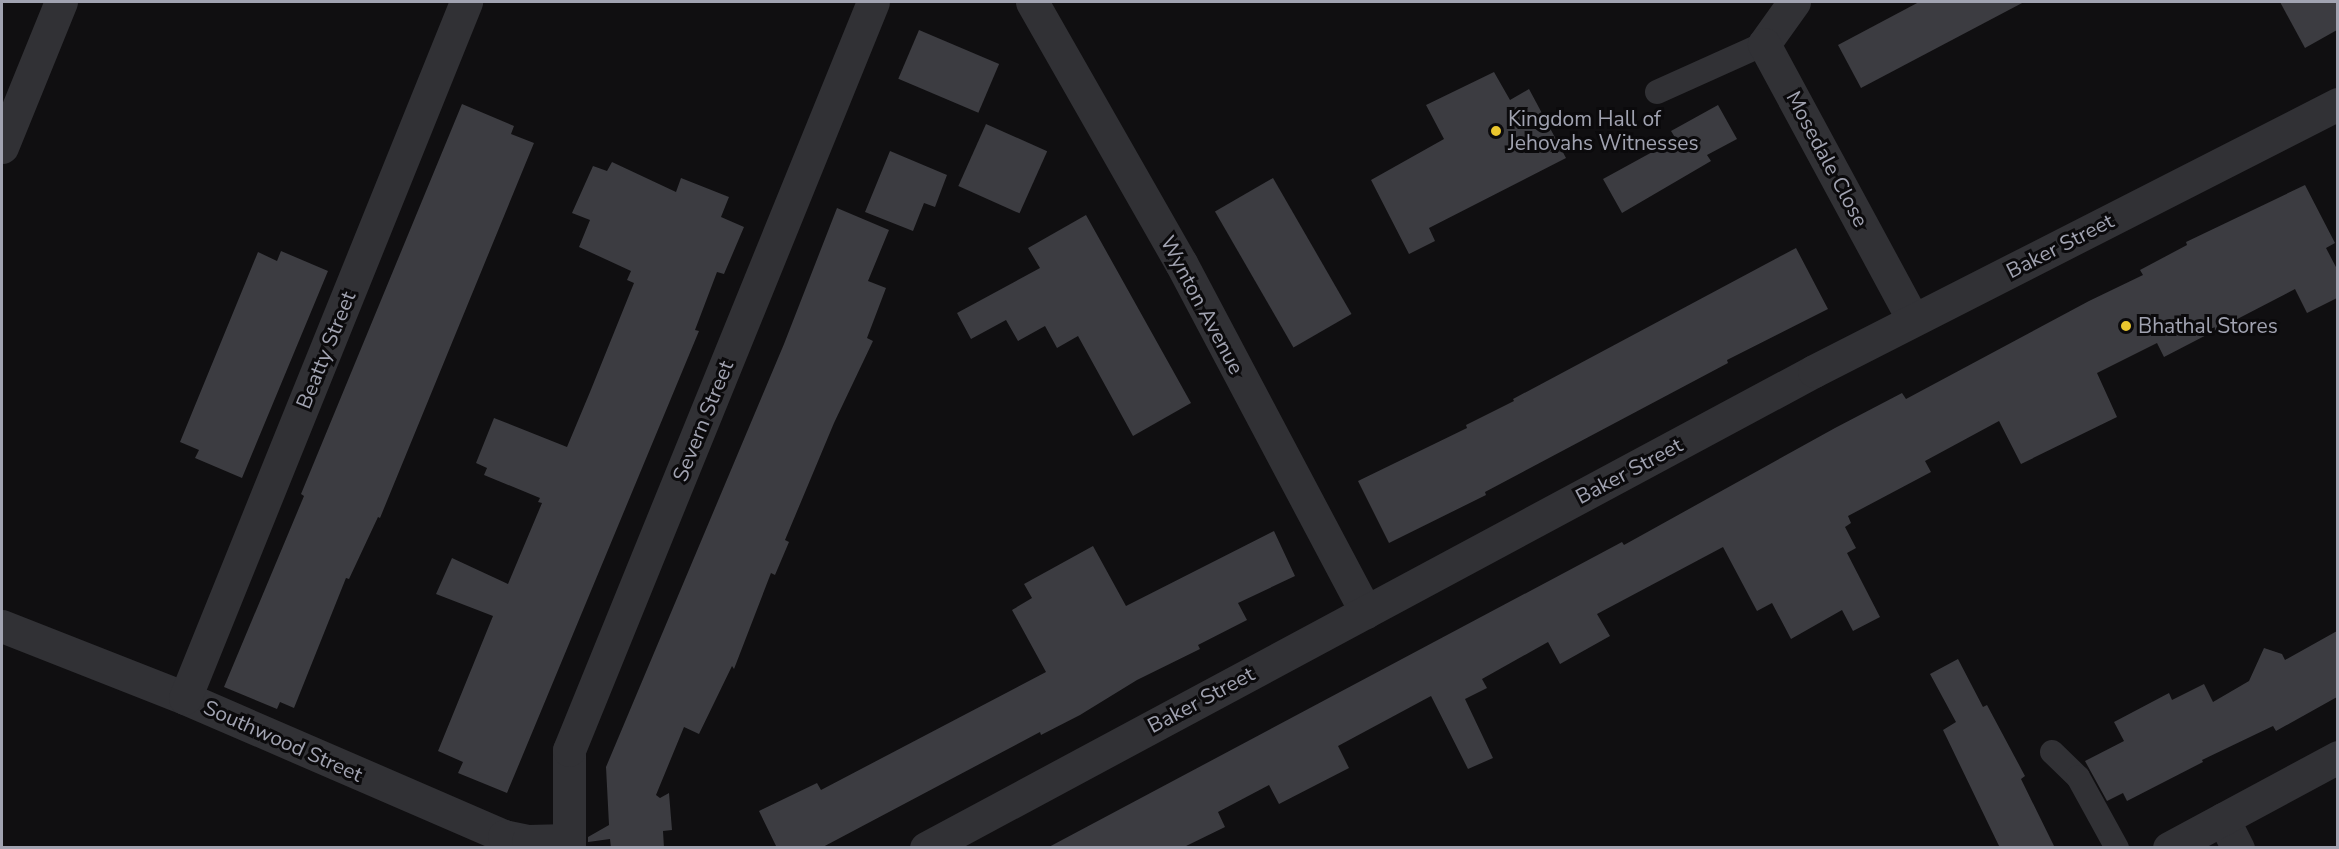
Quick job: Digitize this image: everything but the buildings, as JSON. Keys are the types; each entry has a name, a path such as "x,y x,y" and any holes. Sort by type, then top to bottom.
{"street":[{"path":"2,147 61,2"},
{"name":"Beatty Street","path":"185,698 466,2"},
{"name":"Severn Street","path":"568,844 569,750 873,2"},
{"name":"Wynton Avenue","path":"1032,2 1181,263 1366,612"},
{"path":"1764,44 1794,2"},
{"name":"Mosedale Close","path":"1764,44 1913,319"},
{"name":"Baker Street","path":"926,848 1913,319 2337,104"},
{"name":"Southwood Street","path":"2,626 185,698 504,836 528,842 568,844"},
{"path":"2169,848 2337,757"},
{"path":"2223,819 2238,848"}],"lane":[{"path":"1657,93 1764,44"},
{"path":"2052,752 2078,777 2117,848"}],"place":[{"name":"Kingdom Hall of Jehovahs Witnesses","path":"1496,131"},
{"name":"Bhathal Stores","path":"2126,326"}]}
